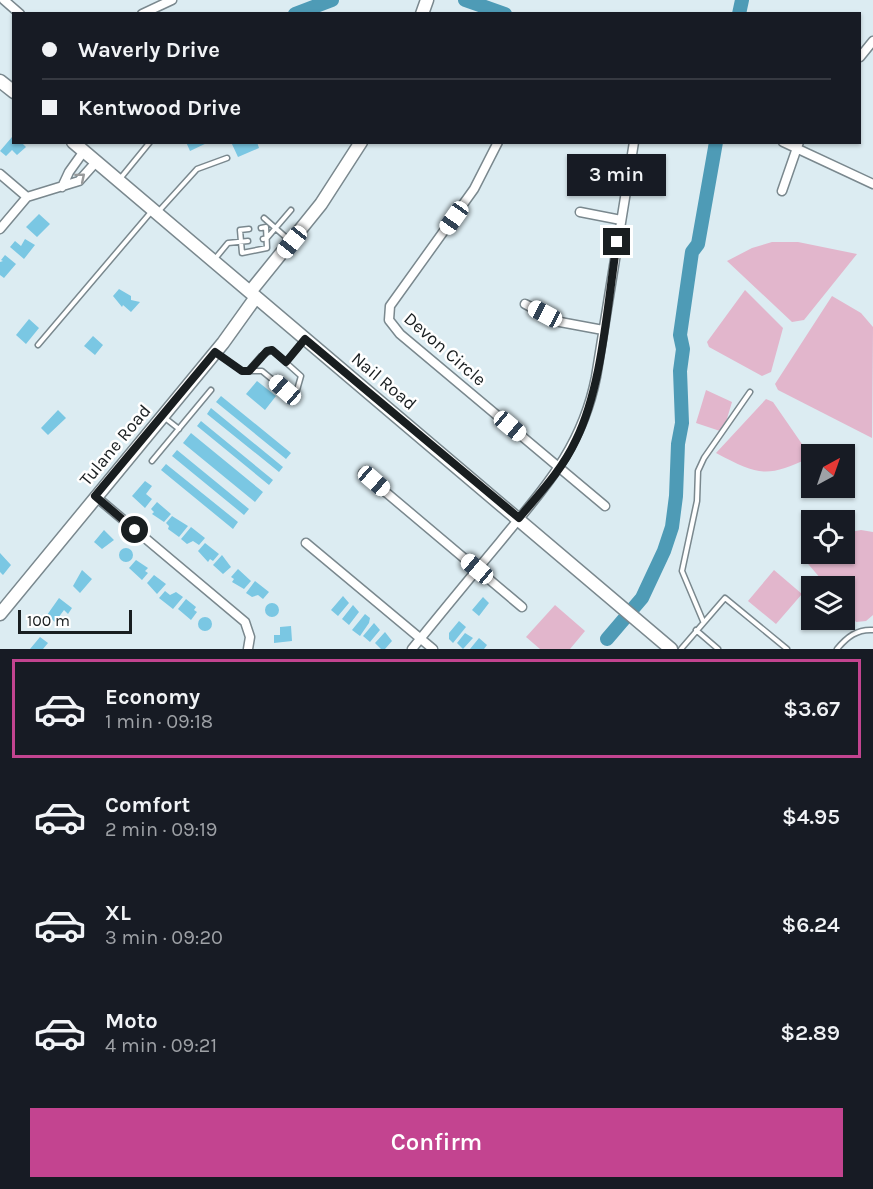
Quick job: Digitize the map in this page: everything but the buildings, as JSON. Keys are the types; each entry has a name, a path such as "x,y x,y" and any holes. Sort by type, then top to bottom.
{"street":[{"path":"4,0 18,12"},
{"path":"146,12 172,0"},
{"path":"861,56 873,41"},
{"path":"0,81 12,90"},
{"name":"Nail Road","path":"75,144 671,649"},
{"name":"Tulane Road","path":"1,611 215,352 253,295 321,204 360,144"},
{"name":"Devon Circle","path":"497,144 474,189 390,306 388,317 400,334 560,468"},
{"path":"412,649 560,468 576,440 587,412 603,330 634,144"},
{"path":"782,191 797,146 873,184"},
{"path":"62,186 84,151"},
{"path":"0,230 27,197 78,181 96,162"},
{"path":"0,174 27,197"},
{"path":"580,212 621,220"},
{"path":"525,304 560,322 603,330"},
{"path":"560,468 605,506"},
{"path":"363,472 522,607"},
{"path":"95,496 245,622 250,637 248,649"},
{"path":"306,543 433,649"}],"lane":[{"path":"119,180 148,144"},
{"path":"38,345 155,211 197,169 227,158"},
{"path":"265,239 291,210"},
{"path":"264,218 292,242"},
{"path":"249,229 240,230 242,253 267,248 266,227 261,228"},
{"path":"213,261 228,243 249,241"},
{"path":"286,362 305,339"},
{"path":"215,352 242,371 249,371 262,371 285,390 292,392 297,390 301,376 272,350 267,351 249,371"},
{"path":"152,461 211,390"},
{"path":"703,621 682,571 696,501 698,471 704,458 750,392"},
{"path":"162,416 179,429"},
{"path":"681,649 725,598 787,649"},
{"path":"696,630 717,649"},
{"path":"837,649 844,640 862,630 873,630"}],"shaded area":[{"path":"772,242 798,242 857,254 804,320 792,322 727,261 752,248"},
{"path":"745,290 783,328 771,372 762,376 709,347 707,342"},
{"path":"832,296 861,313 873,327 872,438 778,390 775,384"},
{"path":"706,390 732,402 723,432 696,423"},
{"path":"766,399 773,402 802,444 801,462 773,471 754,470 716,453"},
{"path":"855,531 873,532 873,615 866,621 856,622 855,576 818,576 808,564 855,564"},
{"path":"774,570 801,593 776,624 748,601"},
{"path":"555,605 585,631 570,649 540,649 526,637"}],"waterway":[{"path":"300,12 332,0"},
{"path":"465,0 499,12"},
{"path":"739,12 742,0"},
{"path":"607,639 642,598 664,551 672,527 678,444 682,423 680,371 683,349 680,335 692,252 698,244 716,144"}],"route":[{"path":"135,530 95,496 215,352 232,366 242,371 249,371 267,351 272,350 286,362 305,339 519,518 566,459 585,418 594,388 617,242"}]}
